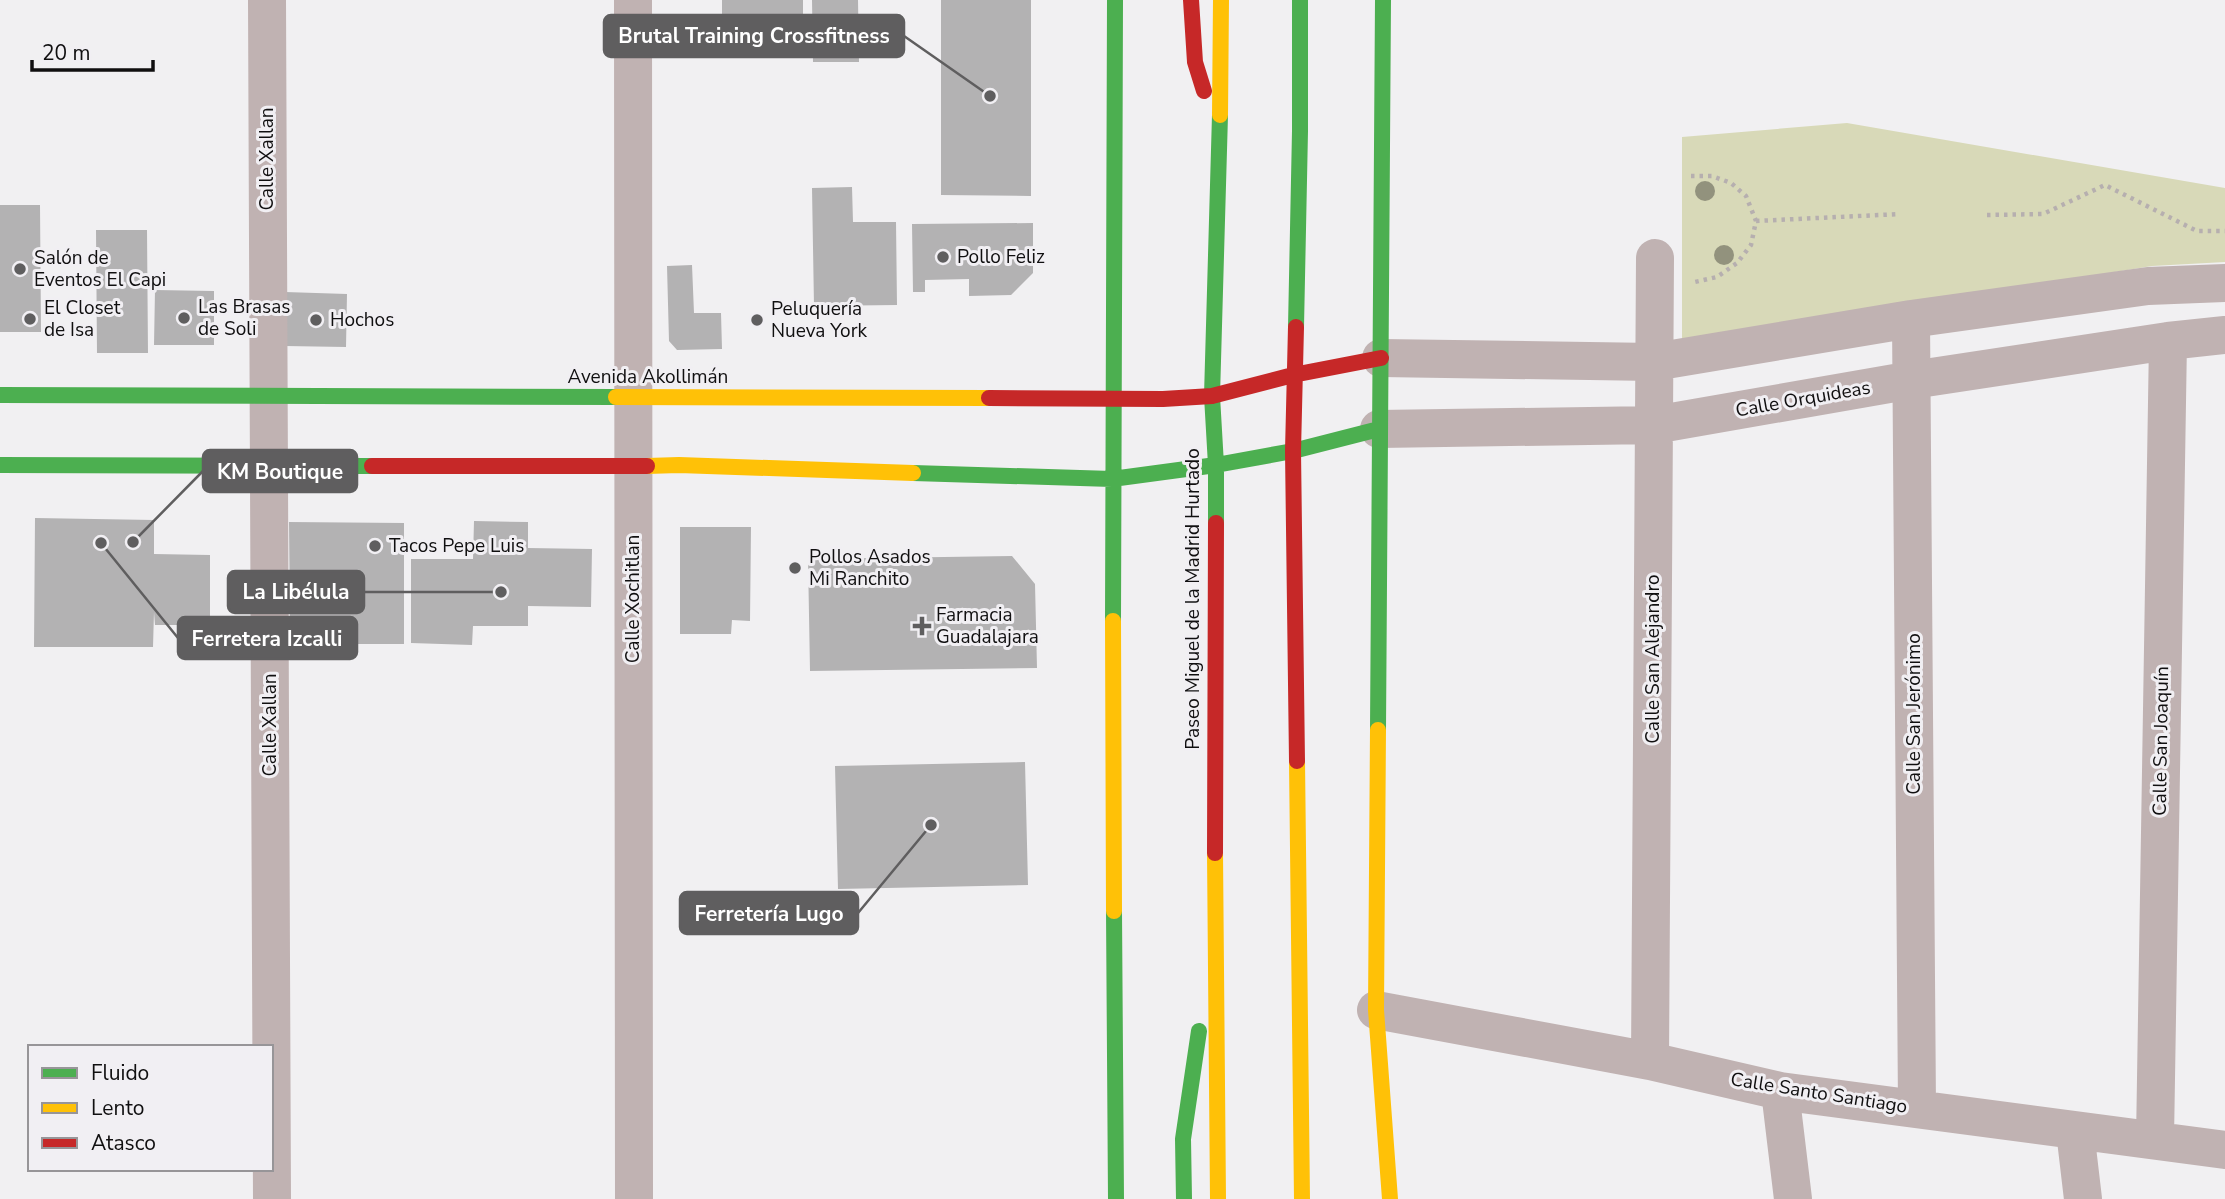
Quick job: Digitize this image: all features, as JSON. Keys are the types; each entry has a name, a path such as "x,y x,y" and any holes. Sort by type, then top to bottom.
{"main road":[{"path":"1115,0 1112,479 1116,1199"},
{"path":"1191,0 1195,62 1220,141"},
{"name":"Paseo Miguel de la Madrid Hurtado","path":"1219,1199 1214,821 1216,465 1212,396 1220,141 1221,0"},
{"path":"1300,0 1293,451 1302,1195"},
{"path":"1383,0 1376,1010 1390,1199"},
{"path":"1300,131 1316,39"},
{"name":"Avenida Akollimán","path":"0,395 1163,399 1212,396 1293,375 1381,358"},
{"path":"0,465 678,465 1112,479 1293,451 1379,429"},
{"path":"1184,1199 1183,1139 1217,908"}],"street":[{"name":"Calle Xallan","path":"267,0 271,1045"},
{"name":"Calle Xochitlan","path":"633,0 634,1199"},
{"name":"Calle San Alejandro","path":"1650,1061 1655,258"},
{"path":"1381,358 1654,362 1911,319 2148,286 2225,283"},
{"name":"Calle San Jerónimo","path":"1911,319 1917,1108"},
{"name":"Calle Orquideas","path":"1379,429 1654,425 1912,380 2168,341 2225,335"},
{"name":"Calle San Joaquín","path":"2155,1140 2168,341"},
{"name":"Calle Santo Santiago","path":"1376,1010 1650,1061 1780,1091 2225,1150"},
{"path":"1780,1091 1793,1199"},
{"path":"2075,1131 2083,1199"},
{"name":"Calle Xallan","path":"272,1171 272,1199"}],"path":[{"path":"1691,176 1712,176 1731,183 1746,196 1756,221 1751,245 1737,264 1717,277 1691,283"},
{"path":"1987,215 2043,214 2105,185 2197,231 2225,232"},
{"path":"1756,221 1900,214"}],"green space":[{"path":"1847,123 2225,188 2225,262 2152,266 1682,342 1682,137"}],"building":[{"path":"722,0 803,0 803,29 722,30"},
{"path":"812,0 858,0 859,62 813,62"},
{"path":"941,0 1031,0 1031,196 941,195"},
{"path":"852,187 853,222 896,222 897,305 814,306 812,188"},
{"name":"Salón de Eventos El Capi","path":"0,205 40,205 41,332 0,332"},
{"path":"1033,223 1033,273 1011,295 969,296 969,279 925,280 925,292 913,292 912,224"},
{"path":"96,230 147,230 148,353 97,353"},
{"path":"692,265 694,313 721,313 722,349 677,350 669,341 667,266"},
{"name":"Las Brasas de Soli","path":"155,290 214,291 214,345 154,345"},
{"name":"Hochos","path":"285,292 347,294 346,347 285,346"},
{"path":"35,518 154,520 154,554 210,555 210,625 155,625 154,612 153,647 34,647"},
{"path":"474,521 528,522 528,548 592,549 591,607 528,606 528,626 473,626 472,645 411,643 411,559 473,559"},
{"path":"289,522 404,523 404,644 347,644 346,617 290,616"},
{"path":"680,527 751,527 750,621 732,620 731,634 680,634"},
{"name":"Farmacia Guadalajara","path":"1012,556 1035,584 1037,668 810,671 808,559"},
{"path":"1025,762 1028,885 838,889 835,766"}],"traffic: fast":[{"path":"1113,621 1115,0"},
{"path":"1296,327 1300,0"},
{"path":"1378,730 1383,0"},
{"path":"1216,523 1212,396 1220,115"},
{"path":"0,395 616,397"},
{"path":"913,473 1112,479 1293,451 1379,429"},
{"path":"0,465 372,466"},
{"path":"1114,911 1116,1199"},
{"path":"1184,1199 1183,1139 1199,1031"}],"traffic: slow":[{"path":"1220,115 1221,0"},
{"path":"616,397 989,398"},
{"path":"647,466 913,473"},
{"path":"1113,621 1114,911"},
{"path":"1378,730 1376,1010 1390,1199"},
{"path":"1297,761 1302,1199"},
{"path":"1215,853 1218,1199"}],"traffic: jam":[{"path":"1191,0 1195,62 1204,91"},
{"path":"1296,327 1293,451 1297,761"},
{"path":"989,398 1163,399 1212,396 1293,375 1381,358"},
{"path":"372,466 647,466"},
{"path":"1215,853 1216,523"}],"place":[{"name":"Brutal Training Crossfitness","path":"990,96"},
{"name":"Pollo Feliz","path":"943,257"},
{"name":"Salón de Eventos El Capi","path":"20,269"},
{"name":"Las Brasas de Soli","path":"184,318"},
{"name":"El Closet de Isa","path":"30,319"},
{"name":"Hochos","path":"316,320"},
{"name":"Peluquería Nueva York","path":"757,320"},
{"name":"KM Boutique","path":"133,542"},
{"name":"Ferretera Izcalli","path":"101,543"},
{"name":"Tacos Pepe Luis","path":"375,546"},
{"name":"Pollos Asados Mi Ranchito","path":"795,568"},
{"name":"La Libélula","path":"501,592"},
{"name":"Farmacia Guadalajara","path":"922,626"},
{"name":"Ferretería Lugo","path":"931,825"}]}
